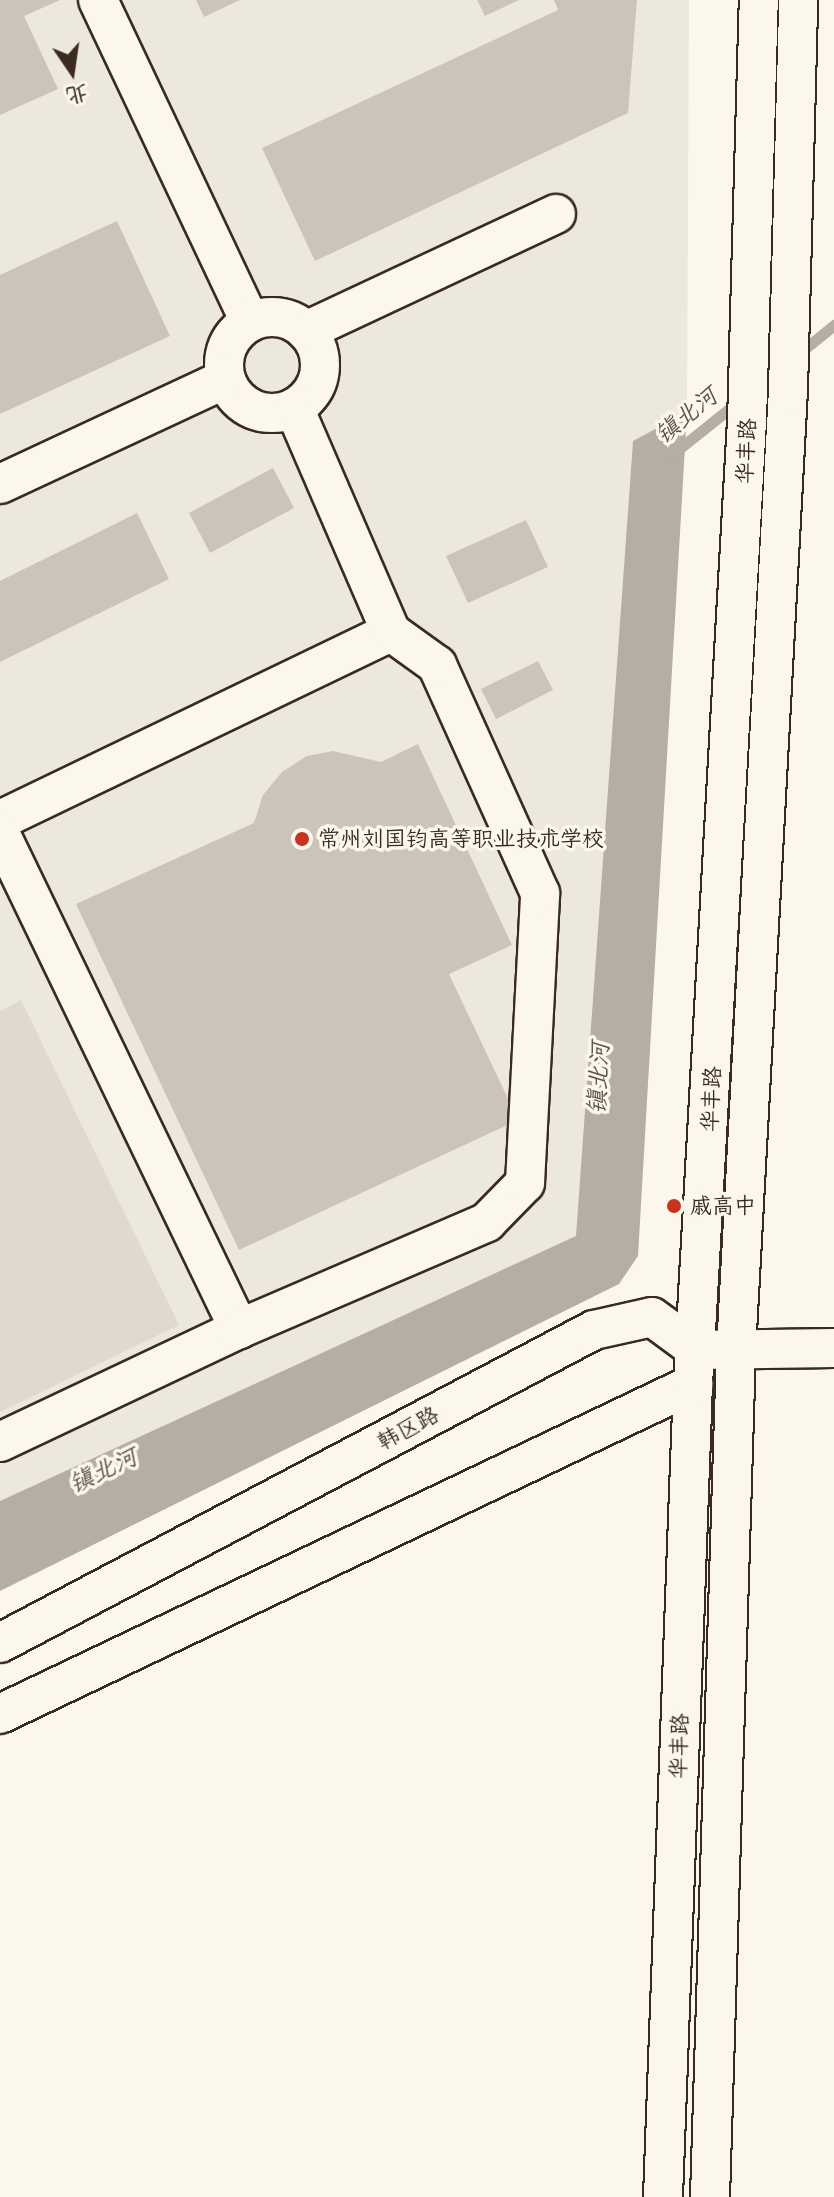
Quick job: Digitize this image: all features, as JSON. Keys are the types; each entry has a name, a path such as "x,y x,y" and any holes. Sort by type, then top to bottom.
{"street":[{"path":"98,0 250,322"},
{"name":"华丰路","path":"663,2197 695,1367 747,422 759,0"},
{"name":"华丰路","path":"710,2197 736,1350 788,390 798,0"},
{"path":"306,331 556,214"},
{"path":"279,317 306,331 320,358 320,373 306,400 294,408 260,413 233,394 225,379 227,346 250,322 279,317"},
{"path":"0,484 225,379"},
{"path":"0,1442 239,1329 487,1222 525,1183 540,893 437,665 391,632 294,408"},
{"path":"0,820 391,632"},
{"path":"0,833 239,1329"},
{"name":"韩区路","path":"0,1643 594,1330 652,1317 695,1367"},
{"path":"0,1714 695,1367 736,1350 834,1348"}],"shaded area":[{"name":"常州刘国钧高等职业技术学校","path":"0,0 689,0 687,412 633,442 577,1236 0,1501"},
{"path":"21,1000 179,1325 0,1412 0,1011"}],"water":[{"path":"687,412 638,1256 619,1284 0,1591 0,1501 576,1236 633,441"}],"building":[{"path":"0,0 60,0 24,16 58,89 0,115"},
{"path":"196,0 240,0 204,17"},
{"path":"477,0 519,0 485,16"},
{"path":"554,0 637,0 628,113 315,261 262,148 558,10"},
{"path":"117,221 170,336 0,414 0,275"},
{"path":"273,468 294,508 210,553 189,513"},
{"path":"137,513 169,579 0,662 0,581"},
{"path":"526,520 548,567 468,603 446,556"},
{"path":"538,661 553,690 496,719 481,689"},
{"path":"418,744 512,945 449,974 518,1120 239,1250 76,904 254,823 263,795 282,772 307,756 333,751 381,762"}],"waterway":[{"name":"镇北河","path":"797,355 834,325"},
{"name":"镇北河","path":"675,452 739,401"}],"place":[{"name":"常州刘国钧高等职业技术学校","path":"302,839"},
{"name":"戚高中","path":"674,1206"}]}
